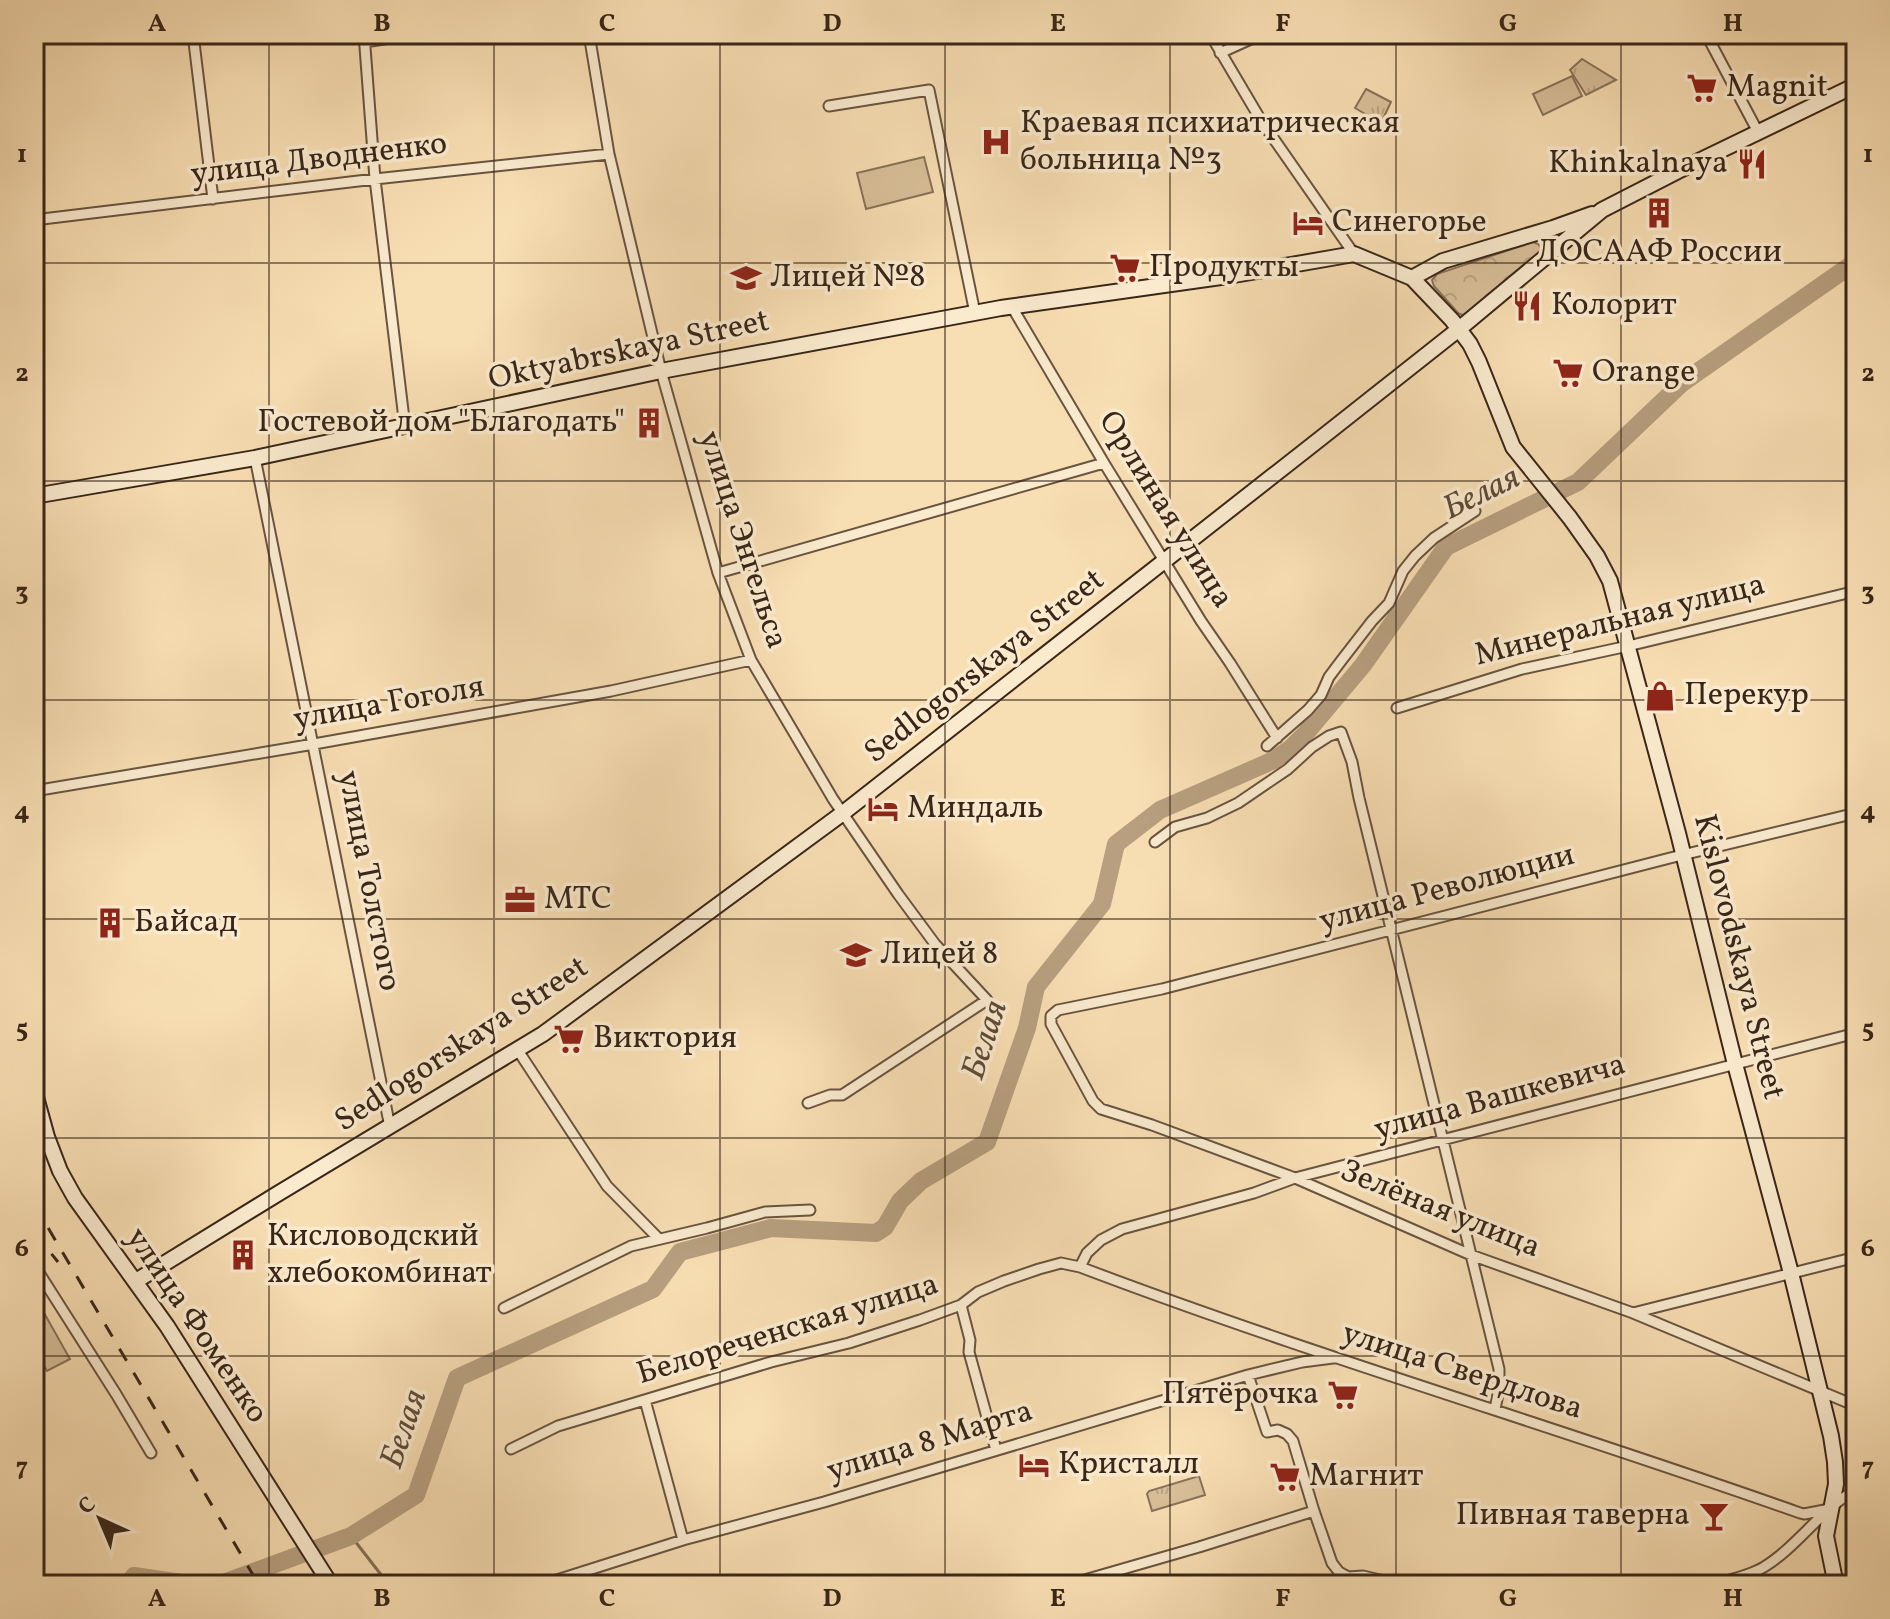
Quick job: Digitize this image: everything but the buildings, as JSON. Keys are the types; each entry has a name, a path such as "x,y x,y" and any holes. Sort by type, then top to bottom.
{"street":[{"path":"193,34 213,199"},
{"path":"405,427 375,179 364,38 415,34"},
{"name":"улица Энгельса","path":"589,34 609,154 661,371 718,573 751,660 843,813 929,936 987,1000 842,1095 830,1095 808,1103"},
{"path":"1210,34 1262,122 1354,254 1412,278 1443,261 1602,210"},
{"path":"1220,53 1262,34"},
{"path":"1706,34 1758,132"},
{"name":"Sedlogorskaya Street","path":"136,1281 543,1034 843,813 1459,329 1602,210 1856,85"},
{"path":"829,106 929,90 975,313"},
{"name":"улица Дводненко","path":"34,220 609,154"},
{"name":"Oktyabrskaya Street","path":"34,496 255,458 661,371 975,313 1354,254"},
{"name":"Kislovodskaya Street","path":"1412,278 1459,329 1479,362 1513,447 1570,518 1597,556 1610,581 1820,1390 1835,1462 1836,1484 1826,1536 1836,1585"},
{"name":"Орлиная улица","path":"1012,307 1104,463 1277,738"},
{"name":"улица Толстого","path":"255,458 390,1127"},
{"path":"718,573 1104,463"},
{"path":"1267,746 1321,695 1329,677 1389,603 1403,571 1415,556 1434,538 1475,511"},
{"name":"Минеральная улица","path":"1397,708 1522,669 1856,591"},
{"name":"улица Гоголя","path":"34,791 611,691 751,660"},
{"path":"1155,842 1175,827 1207,818 1238,803 1288,769 1312,747 1341,732 1352,762 1499,1369 1495,1409"},
{"name":"улица Революции","path":"1051,1016 1058,1010 1162,989 1856,813"},
{"name":"Зелёная улица","path":"1051,1016 1051,1024 1093,1101 1101,1109 1295,1178 1471,1255 1633,1313 1856,1406"},
{"name":"улица Вашкевича","path":"1080,1267 1087,1253 1101,1240 1122,1229 1254,1193 1295,1178 1856,1033"},
{"path":"517,1049 607,1186 658,1238"},
{"name":"улица Фоменко","path":"34,1090 47,1137 75,1198 167,1326 331,1585"},
{"path":"504,1308 631,1246 765,1212 810,1210"},
{"path":"1633,1313 1856,1257"},
{"name":"Белореченская улица","path":"511,1449 558,1426 771,1362 849,1343 961,1305 978,1292 1039,1269 1061,1263 1080,1267"},
{"path":"34,1265 151,1453"},
{"name":"улица Свердлова","path":"1080,1267 1337,1358 1800,1513 1830,1509"},
{"path":"961,1305 970,1340 969,1352 996,1450"},
{"name":"улица 8 Марта","path":"541,1585 683,1540 824,1502 1248,1375 1302,1362 1337,1358"},
{"path":"1248,1375 1267,1432 1278,1430 1287,1434 1295,1444 1332,1563 1347,1581 1363,1576 1401,1585"},
{"path":"645,1400 683,1540"},
{"path":"1711,1585 1762,1569 1856,1490"},
{"path":"1067,1585 1314,1511"}],"green space":[{"path":"1582,59 1616,80 1586,95 1570,70"},
{"path":"1572,76 1582,96 1543,115 1533,94"},
{"path":"1366,89 1391,102 1381,123 1355,108"},
{"path":"924,157 933,192 866,209 857,173"},
{"path":"1533,242 1541,248 1539,254 1467,314 1458,313 1434,286 1432,280 1437,274"},
{"path":"34,1295 70,1359 47,1371 34,1348"},
{"path":"1199,1476 1205,1495 1152,1511 1147,1494 1149,1491"}],"waterway":[{"name":"Белая","path":"218,1585 351,1536 416,1495 457,1378 653,1289 680,1252 771,1228 876,1233 885,1227 900,1201 921,1181 987,1142 1027,1028 1036,987 1102,904 1116,844 1160,810 1274,760 1291,748 1363,665 1446,547 1578,482 1682,383 1851,265 1856,265"},
{"path":"351,1536 389,1585"},
{"name":"Белая","path":"127,1585 134,1576 195,1585"}],"railway":[{"path":"34,1204 259,1585"},
{"path":"34,1232 58,1262"}],"place":[{"name":"Magnit","path":"1702,88"},
{"name":"Краевая психиатрическая больница №3","path":"996,142"},
{"name":"Khinkalnaya","path":"1752,164"},
{"name":"ДОСААФ России","path":"1659,213"},
{"name":"Синегорье","path":"1308,223"},
{"name":"Продукты","path":"1125,268"},
{"name":"Лицей №8","path":"746,278"},
{"name":"Колорит","path":"1527,306"},
{"name":"Orange","path":"1568,373"},
{"name":"Гостевой дом \"Благодать\"","path":"649,423"},
{"name":"Перекур","path":"1660,696"},
{"name":"Миндаль","path":"883,809"},
{"name":"МТС","path":"520,900"},
{"name":"Байсад","path":"110,923"},
{"name":"Лицей 8","path":"856,955"},
{"name":"Виктория","path":"569,1039"},
{"name":"Кисловодский хлебокомбинат","path":"243,1255"},
{"name":"Пятёрочка","path":"1343,1395"},
{"name":"Кристалл","path":"1034,1465"},
{"name":"Магнит","path":"1285,1477"},
{"name":"Пивная таверна","path":"1714,1516"}]}
